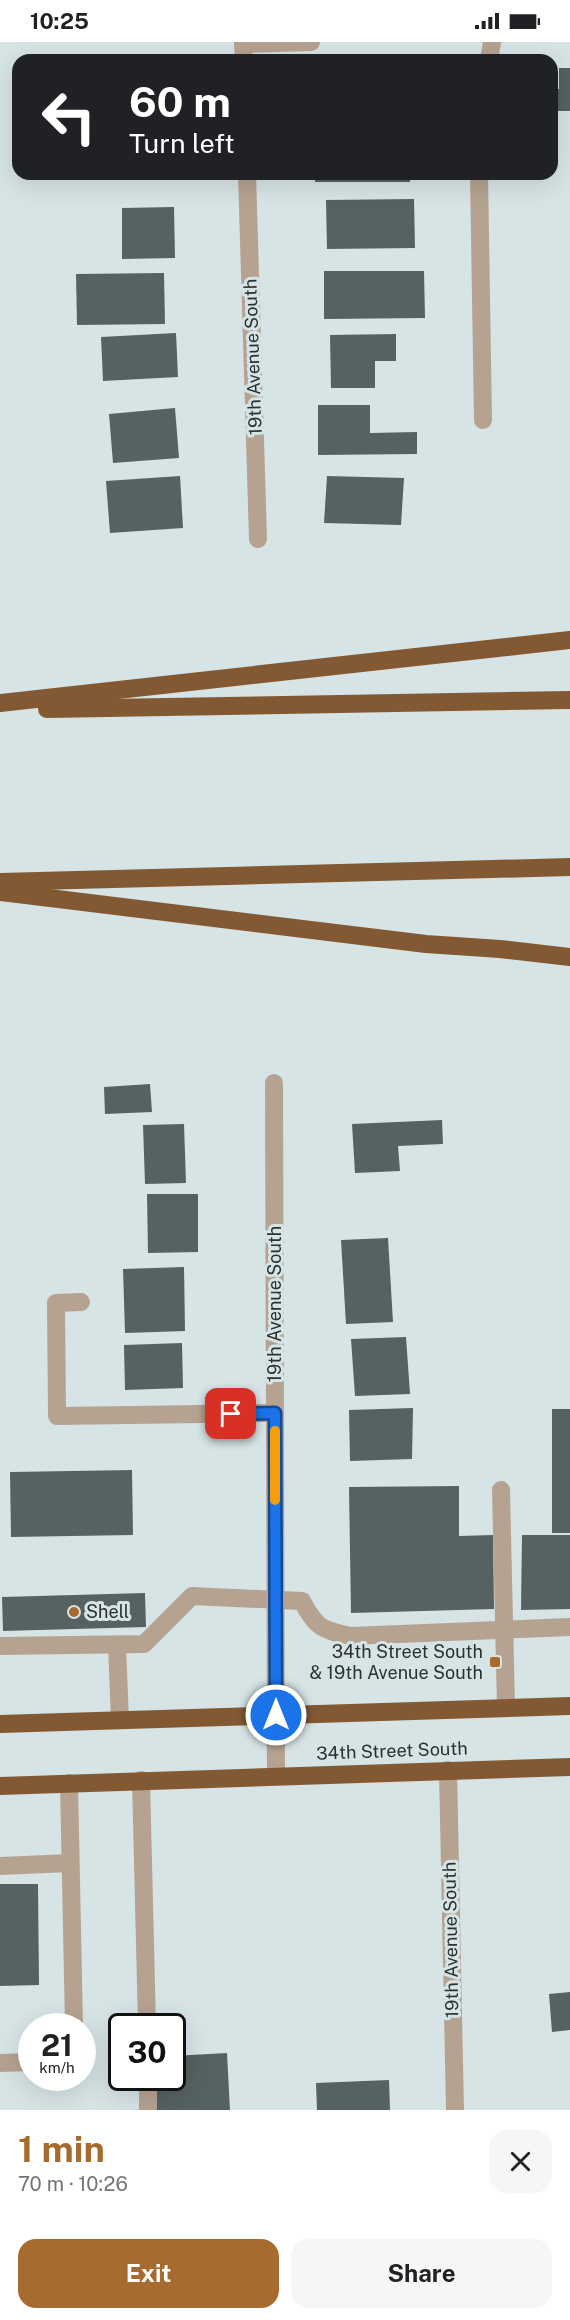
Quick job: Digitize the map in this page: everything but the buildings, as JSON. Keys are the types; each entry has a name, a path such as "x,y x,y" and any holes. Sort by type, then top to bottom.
{"highway":[{"path":"0,703 570,640"},
{"path":"0,709 570,700"},
{"path":"0,882 570,867"},
{"path":"0,892 426,944 570,957"},
{"path":"0,1724 570,1706"},
{"name":"34th Street South","path":"0,1786 570,1767"}],"street":[{"path":"244,49 311,42"},
{"name":"19th Avenue South","path":"247,180 258,539"},
{"path":"479,180 483,420"},
{"name":"19th Avenue South","path":"273,1083 276,1776"},
{"path":"81,1302 56,1303 57,1416 275,1413"},
{"path":"501,1490 506,1629 506,1708"},
{"path":"0,1646 144,1644 192,1596 302,1601 310,1616 324,1631 351,1636 570,1626"},
{"path":"117,1645 120,1720"},
{"name":"19th Avenue South","path":"448,1770 455,2110"},
{"path":"141,1780 147,2013"},
{"path":"69,1783 74,2013"},
{"path":"0,1866 70,1863"},
{"path":"0,2063 18,2062"},
{"path":"148,2091 148,2110"}],"slow traffic":[{"path":"275,1431 275,1500"}],"place":[{"name":"Shell","path":"74,1612"},
{"name":"34th Street South & 19th Avenue South","path":"495,1662"}],"route":[{"path":"231,1414 275,1413 276,1715"}]}
